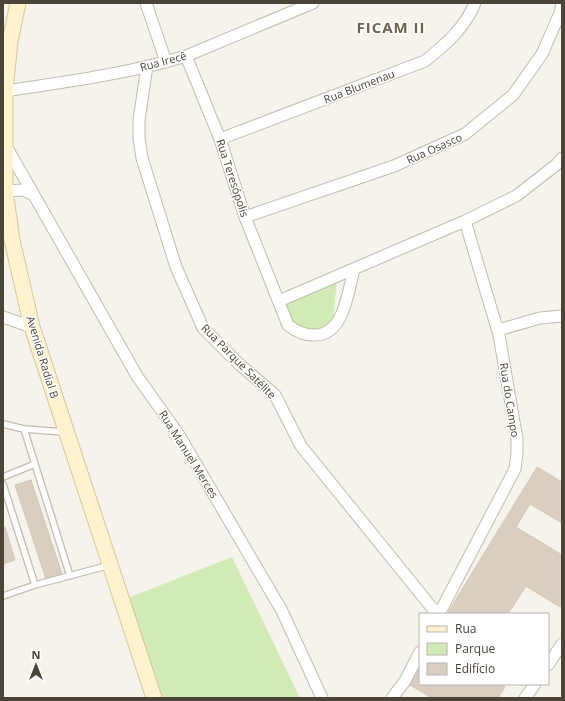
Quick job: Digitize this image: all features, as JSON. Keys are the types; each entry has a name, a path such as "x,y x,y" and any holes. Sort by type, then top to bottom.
{"main road":[{"name":"Avenida Radial B","path":"18,3 10,41 5,91 5,191 12,240 32,327 154,698"}],"street":[{"path":"146,3 166,62"},
{"name":"Rua Irecê","path":"5,91 105,76 166,62 186,56 313,3"},
{"name":"Rua Blumenau","path":"220,139 425,62 457,32 470,14 475,3"},
{"name":"Rua Osasco","path":"245,217 394,166 466,134 513,95 542,54 560,13 562,3"},
{"name":"Rua Teresópolis","path":"186,56 220,139 245,217 288,325 296,331 312,335 326,333 340,319 354,269"},
{"name":"Rua Parque Satélite","path":"147,66 139,120 139,138 142,158 176,267 203,328 239,364 276,395 301,446 437,613"},
{"name":"Rua Manuel Merces","path":"5,144 137,376 180,435 282,611 322,698"},
{"path":"279,301 465,221 516,196 556,166 562,158"},
{"path":"5,191 23,190 34,195"},
{"name":"Rua do Campo","path":"439,613 515,469 517,453 517,439 498,330 465,221"},
{"path":"498,330 540,318 562,316"},
{"path":"3,317 32,327"},
{"path":"549,663 562,644"},
{"path":"392,698 405,680 419,654"},
{"path":"525,698 534,685"}],"lane":[{"path":"3,424 24,429 67,432"},
{"path":"24,429 70,576"},
{"path":"3,477 35,464"},
{"path":"3,484 35,586"},
{"path":"3,596 110,565"}],"green space":[{"path":"337,277 333,323 319,333 290,324 281,302"},
{"path":"232,557 300,698 159,698 123,600"}],"building":[{"path":"537,467 562,482 562,523 530,504 516,527 562,555 562,603 560,607 526,586 509,613 448,613"},
{"path":"31,480 62,574 46,579 15,485"},
{"path":"3,527 5,527 15,560 3,564"},
{"path":"419,659 419,685 502,685 505,687 498,698 432,698 405,682"}],"district":[{"name":"FICAM II","path":"391,27"}]}
